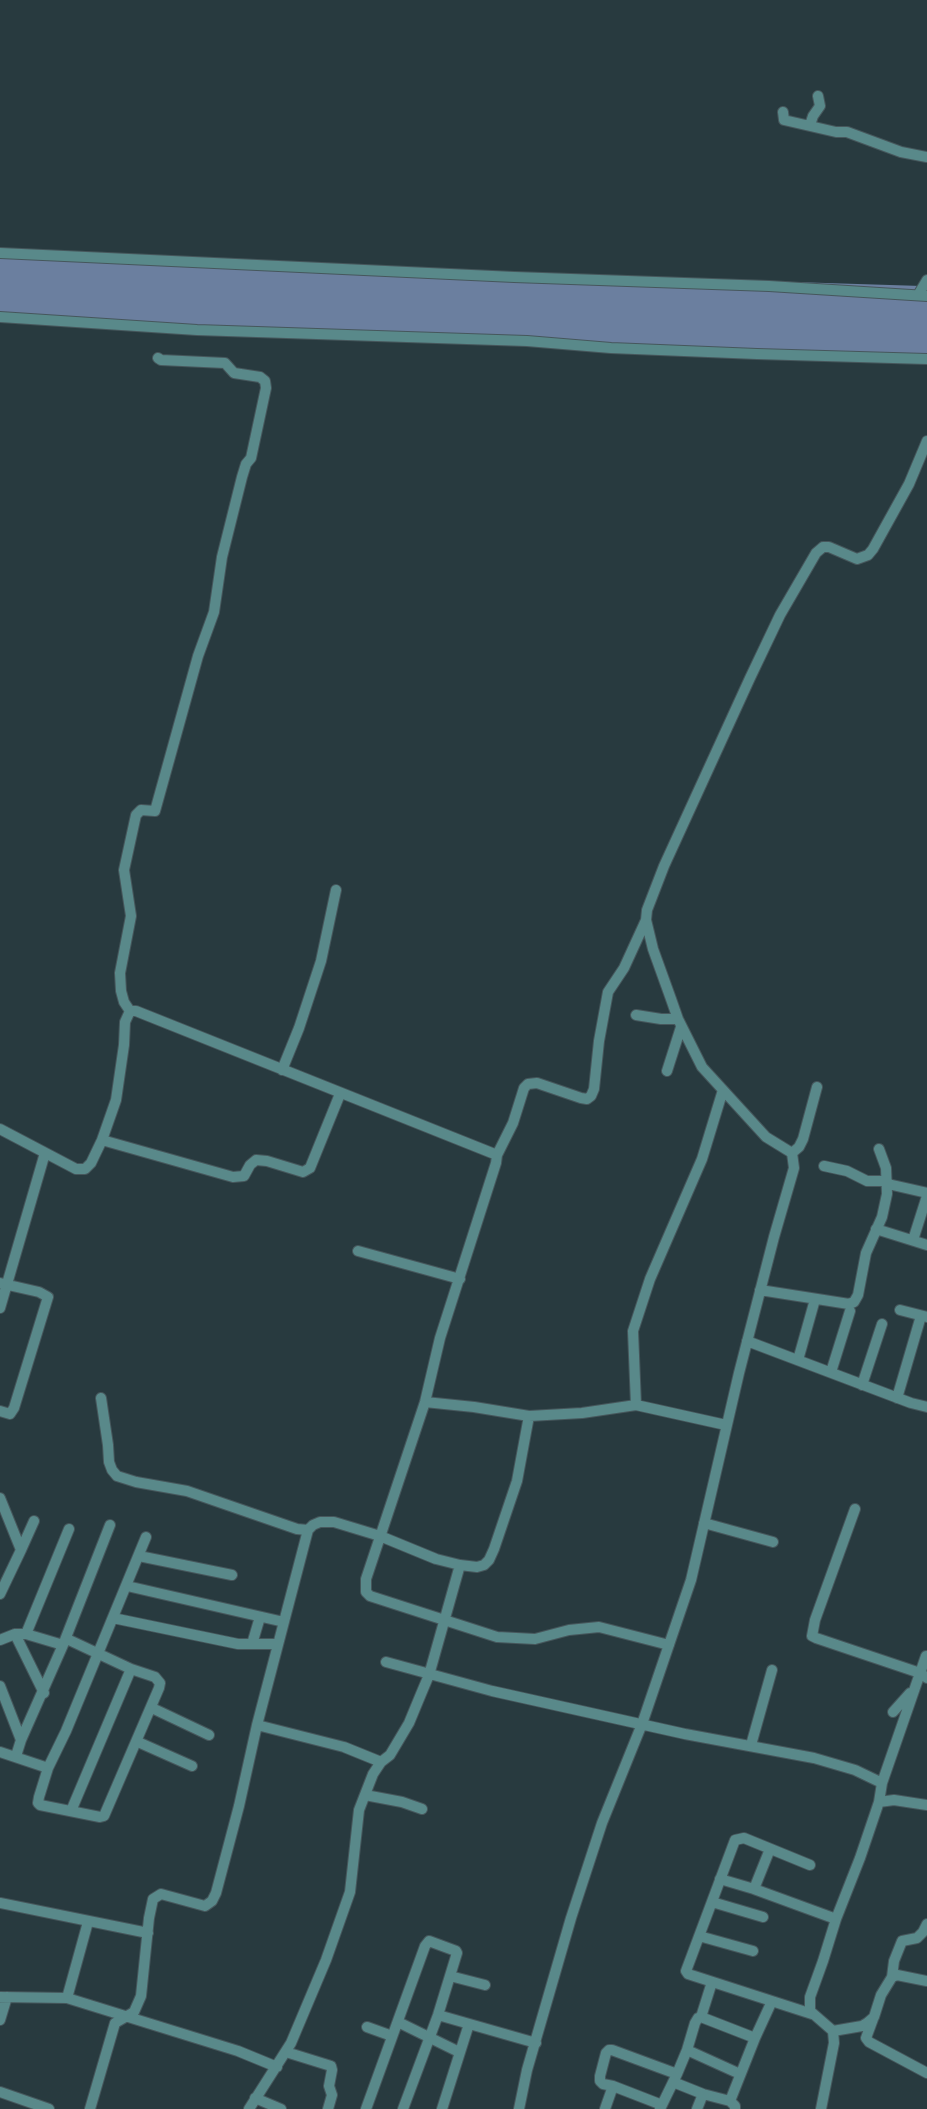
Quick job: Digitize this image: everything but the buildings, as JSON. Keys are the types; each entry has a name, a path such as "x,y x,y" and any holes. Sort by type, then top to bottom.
{"street":[{"path":"810,125 812,116 820,106 818,96"},
{"path":"783,112 784,120 836,132 847,132 901,152 927,157"},
{"path":"0,253 538,278 731,284 923,296 927,280"},
{"path":"0,317 182,329 527,341 611,348 927,360"},
{"path":"130,1011 124,1002 120,991 120,973 131,916 124,870 136,815 141,810 155,811 198,656 214,612 222,557 242,477 250,458 266,388 265,381 260,377 234,373 225,363 160,360 158,358"},
{"path":"670,1645 599,1627 569,1630 535,1639 510,1638 488,1634 370,1596 366,1592 366,1580 425,1402 440,1338 496,1163 496,1155 513,1123 524,1088 528,1084 537,1083 580,1098 587,1099 591,1096 594,1089 599,1040 608,992 624,968 646,920 647,910 664,866 780,615 816,553 823,547 829,546 857,559 868,555 873,549 909,484 927,441"},
{"path":"282,1070 299,1028 321,961 336,890"},
{"path":"646,920 653,949 680,1023 702,1066 766,1137 792,1153"},
{"path":"130,1011 136,1011 340,1094 496,1155"},
{"path":"0,1128 76,1169 85,1169 91,1163 102,1140 116,1100 124,1052 125,1022 130,1011"},
{"path":"636,1015 680,1023"},
{"path":"667,1071 680,1023"},
{"path":"792,1153 799,1147 803,1139 817,1087"},
{"path":"636,1405 632,1331 650,1279 702,1159 723,1090"},
{"path":"102,1140 233,1177 244,1176 252,1162 256,1160 267,1161 303,1172 310,1168 340,1094"},
{"path":"760,1290 850,1304 854,1302 858,1295 866,1252 885,1207 888,1183 886,1168 879,1149"},
{"path":"0,1308 4,1284 45,1153"},
{"path":"519,2109 527,2070 602,1823 642,1724 691,1580 726,1425 760,1290 774,1237 792,1179 794,1168 792,1153"},
{"path":"824,1166 847,1171 867,1181 888,1183 927,1193"},
{"path":"913,1240 927,1196"},
{"path":"876,1229 927,1244"},
{"path":"358,1251 460,1279"},
{"path":"0,1411 10,1414 12,1412 48,1300 46,1295 4,1284"},
{"path":"798,1360 814,1303"},
{"path":"897,1398 924,1317 900,1310"},
{"path":"831,1372 850,1311"},
{"path":"862,1384 882,1324"},
{"path":"747,1342 831,1372 897,1398 927,1407"},
{"path":"101,1398 104,1412 109,1462 112,1470 118,1476 136,1482 187,1491 279,1524 308,1530"},
{"path":"425,1402 474,1407 529,1416 582,1413 636,1405 726,1425"},
{"path":"90,2109 115,2023 134,2012 141,1996 153,1899 161,1894 205,1906 212,1901 231,1841 277,1644 308,1530 320,1522 334,1522 380,1536 415,1551 460,1566 484,1566 489,1560 517,1481 529,1416"},
{"path":"0,1498 22,1550"},
{"path":"855,1508 815,1620 812,1636 925,1675"},
{"path":"1,1591 22,1550 34,1521"},
{"path":"704,1523 773,1542"},
{"path":"16,1756 65,1642 110,1525"},
{"path":"44,1693 20,1634 69,1529"},
{"path":"0,1640 20,1634 65,1642 98,1653 131,1669 155,1677 160,1683 152,1708 138,1742 104,1816 100,1817 40,1805 38,1803 48,1768 58,1748 98,1653 127,1586 146,1537"},
{"path":"139,1556 232,1574"},
{"path":"249,2109 286,2052 326,1960 350,1892 358,1818 365,1795 373,1774 381,1762 390,1755 409,1723 429,1675 460,1566"},
{"path":"127,1586 284,1622"},
{"path":"252,1644 260,1617"},
{"path":"113,1618 238,1644 277,1644"},
{"path":"812,2014 809,2007 810,1996 836,1919 860,1858 878,1802 882,1783 925,1675 926,1656"},
{"path":"386,1662 429,1675 685,1734 751,1745 834,1763 882,1783"},
{"path":"71,1811 131,1669"},
{"path":"751,1745 772,1670"},
{"path":"893,1712 925,1675"},
{"path":"0,1686 22,1740"},
{"path":"152,1708 209,1735"},
{"path":"257,1725 344,1747 381,1762"},
{"path":"138,1742 192,1766"},
{"path":"0,1752 16,1756 48,1768"},
{"path":"365,1795 402,1802 422,1809"},
{"path":"878,1802 894,1800 927,1805"},
{"path":"810,1865 744,1838 735,1840 686,1971 688,1974 812,2014 833,2031 834,2053 821,2109"},
{"path":"754,1889 770,1849"},
{"path":"720,1879 754,1889 836,1919"},
{"path":"712,1902 763,1917"},
{"path":"0,1903 88,1922 148,1932"},
{"path":"67,1998 88,1922"},
{"path":"927,1924 923,1932 917,1938 902,1941 894,1961 892,1977 881,1995 866,2038 869,2042 927,2073"},
{"path":"699,1936 753,1951"},
{"path":"366,2109 427,1942 456,1951 457,1953 438,2016 403,2109"},
{"path":"892,1977 897,1975 927,1981"},
{"path":"450,1976 485,1985"},
{"path":"712,1982 702,2017 695,2023 687,2050 675,2078 661,2107 600,2081 606,2053 609,2050 612,2050 675,2078 703,2094 732,2105 740,2074 772,2001"},
{"path":"0,2020 3,1997 67,1998 238,2051 277,2067"},
{"path":"438,2016 536,2043"},
{"path":"702,2017 755,2038"},
{"path":"833,2031 862,2026 874,2017"},
{"path":"398,2022 459,2052"},
{"path":"442,2109 469,2024"},
{"path":"367,2027 392,2036"},
{"path":"687,2050 740,2074"},
{"path":"286,2052 331,2066 332,2070 329,2086 332,2095 328,2109"},
{"path":"605,2109 612,2086"},
{"path":"0,2092 50,2109"},
{"path":"697,2109 703,2094"},
{"path":"256,2098 281,2109"}],"water":[{"path":"0,254 149,262 922,286 927,290 927,361 0,318"}]}
